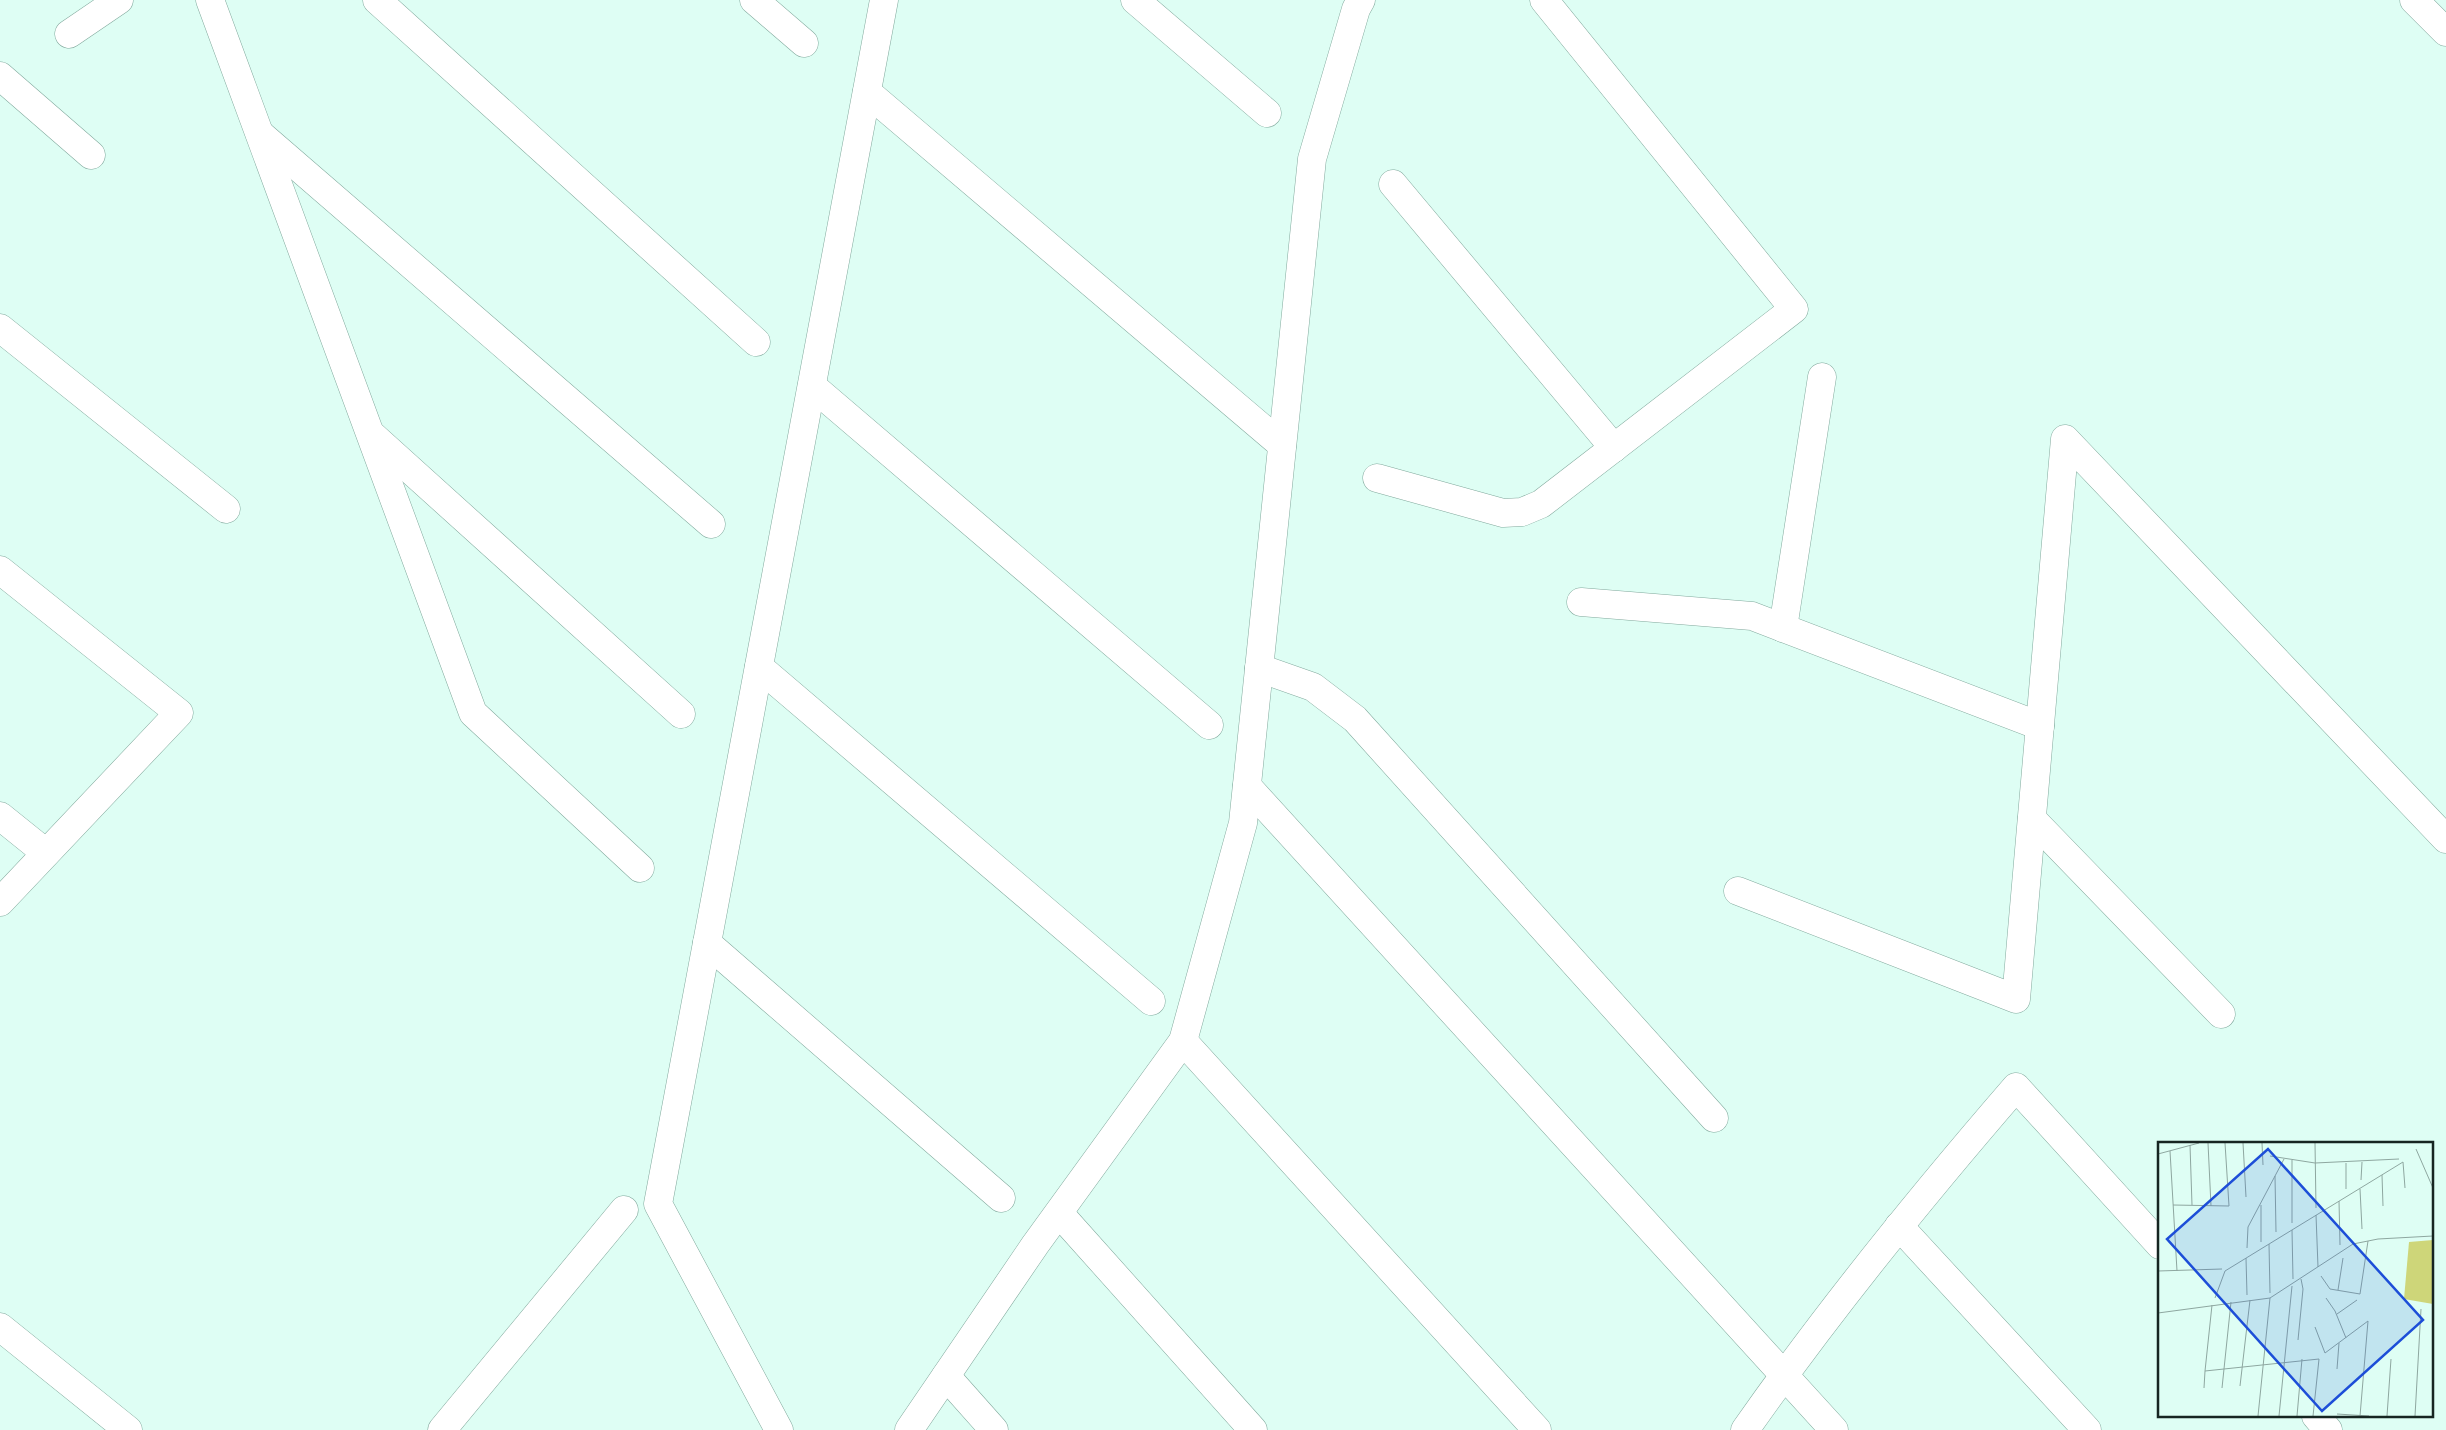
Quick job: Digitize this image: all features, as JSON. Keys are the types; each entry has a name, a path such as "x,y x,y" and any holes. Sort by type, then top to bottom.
{"street":[{"path":"69,34 119,0"},
{"path":"210,0 473,712 640,868"},
{"path":"377,0 756,342"},
{"path":"754,0 804,43"},
{"path":"779,1430 658,1204 884,0"},
{"path":"1135,0 1267,113"},
{"path":"909,1430 1059,1213 1183,1041 1243,823 1312,160 1356,9 1361,0"},
{"path":"1377,478 1503,513 1522,512 1541,504 1794,309 1544,0"},
{"path":"2414,0 2446,32"},
{"path":"0,76 91,155"},
{"path":"867,92 1282,445"},
{"path":"259,133 711,524"},
{"path":"1392,184 1614,448"},
{"path":"0,328 226,509"},
{"path":"1783,628 1822,377"},
{"path":"812,386 1209,725"},
{"path":"370,433 681,714"},
{"path":"1738,892 2016,999 2064,439 2446,839"},
{"path":"0,570 179,713 0,902"},
{"path":"1581,602 1752,616 2040,726"},
{"path":"759,667 1151,1000"},
{"path":"1259,668 1313,687 1355,719 1714,1118"},
{"path":"1247,786 1834,1430"},
{"path":"0,816 46,853"},
{"path":"2032,819 2222,1014"},
{"path":"707,943 1000,1198"},
{"path":"1183,1041 1537,1430"},
{"path":"1745,1430 1814,1333 1899,1226 2016,1087 2158,1243"},
{"path":"442,1430 624,1210"},
{"path":"1059,1213 1253,1430"},
{"path":"1899,1226 2087,1430"},
{"path":"0,1327 128,1430"},
{"path":"946,1376 994,1430"},
{"path":"2318,1418 2328,1430"}]}
